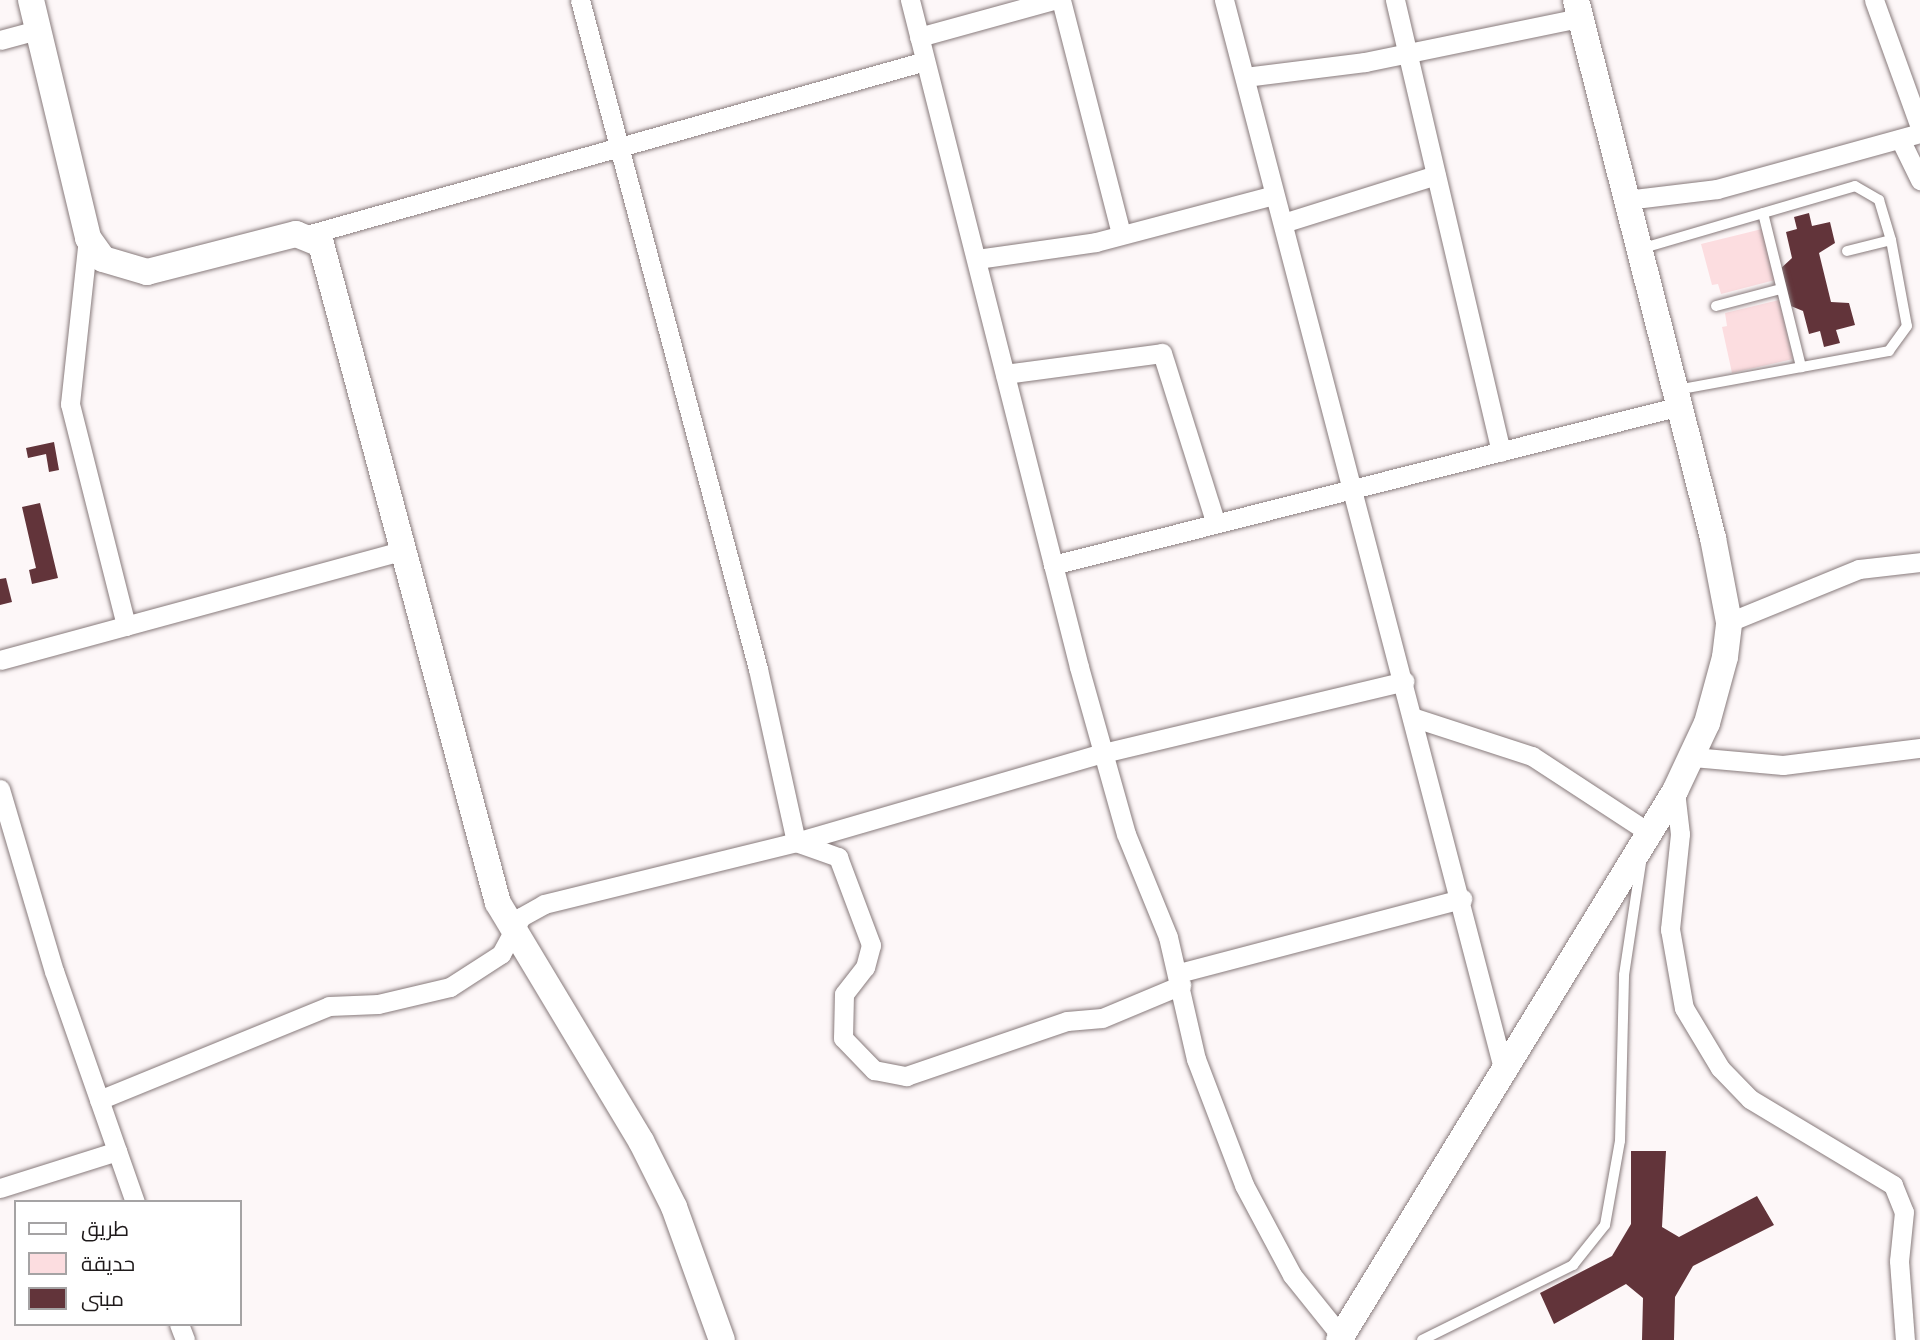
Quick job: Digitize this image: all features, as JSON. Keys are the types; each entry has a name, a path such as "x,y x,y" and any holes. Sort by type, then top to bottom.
{"street":[{"path":"31,0 88,237 72,340 72,426 126,626"},
{"path":"580,0 758,669 796,842"},
{"path":"910,0 1103,753 1125,834 1180,979 1196,1059 1239,1173 1292,1276 1340,1338 1675,791 1693,757 1718,690 1729,622 1678,398 1578,9 1408,54 1245,77"},
{"path":"919,37 1053,0"},
{"path":"1061,0 1121,234"},
{"path":"1224,0 1415,718 1504,1072"},
{"path":"1395,0 1501,452"},
{"path":"1874,0 1920,127"},
{"path":"0,40 38,30"},
{"path":"88,237 108,263 147,272 307,235 925,61"},
{"path":"1626,200 1717,189 1920,133"},
{"path":"1899,139 1920,180"},
{"path":"1283,223 1436,175"},
{"path":"977,259 1121,234 1274,195"},
{"path":"307,235 325,254 494,889 512,929 641,1142 674,1207 722,1340"},
{"path":"1005,374 1163,354 1215,521"},
{"path":"1053,565 1353,485 1501,452 1678,398"},
{"path":"0,660 402,551"},
{"path":"1729,622 1859,569 1920,562"},
{"path":"99,1100 329,1006 377,1004 450,987 501,954 512,929 544,904 796,842 1103,753 1405,681"},
{"path":"1415,718 1532,756 1648,832"},
{"path":"1693,757 1783,765 1920,748"},
{"path":"0,789 99,1100 134,1200"},
{"path":"1675,791 1681,834 1670,929 1684,1008 1720,1068 1750,1099 1894,1185 1904,1213 1899,1284 1905,1340"},
{"path":"796,842 831,850 855,890 871,945 865,967 844,994 840,1026 849,1047 874,1070 906,1076 1067,1021 1102,1018 1180,979 1462,899"},
{"path":"0,1188 117,1151"}],"lane":[{"path":"1640,249 1854,186 1880,200 1891,240 1906,326 1901,340 1889,351 1801,367 1678,398"},
{"path":"1763,213 1801,367"},
{"path":"1847,251 1891,240"},
{"path":"1716,306 1781,289"},
{"path":"1422,1340 1573,1265 1605,1225 1620,1141 1629,927 1648,832"}],"green space":[{"path":"1762,229 1775,280 1721,294 1718,284 1712,285 1701,244"},
{"path":"1779,300 1793,359 1732,373 1722,327 1727,326 1725,313"}],"building":[{"path":"1809,213 1812,226 1830,222 1835,243 1819,253 1831,302 1849,303 1855,325 1836,330 1840,343 1824,347 1820,331 1809,334 1803,311 1786,304 1778,271 1792,258 1786,232 1797,229 1794,217"},
{"path":"54,442 59,470 49,472 46,454 28,458 26,448"},
{"path":"40,503 58,578 32,584 29,570 36,568 22,507"},
{"path":"6,578 12,602 0,605 0,579"},
{"path":"1631,1151 1666,1151 1662,1227 1679,1237 1757,1196 1774,1225 1693,1266 1675,1297 1674,1340 1642,1340 1643,1298 1626,1284 1554,1324 1540,1293 1612,1256 1631,1224"}]}
